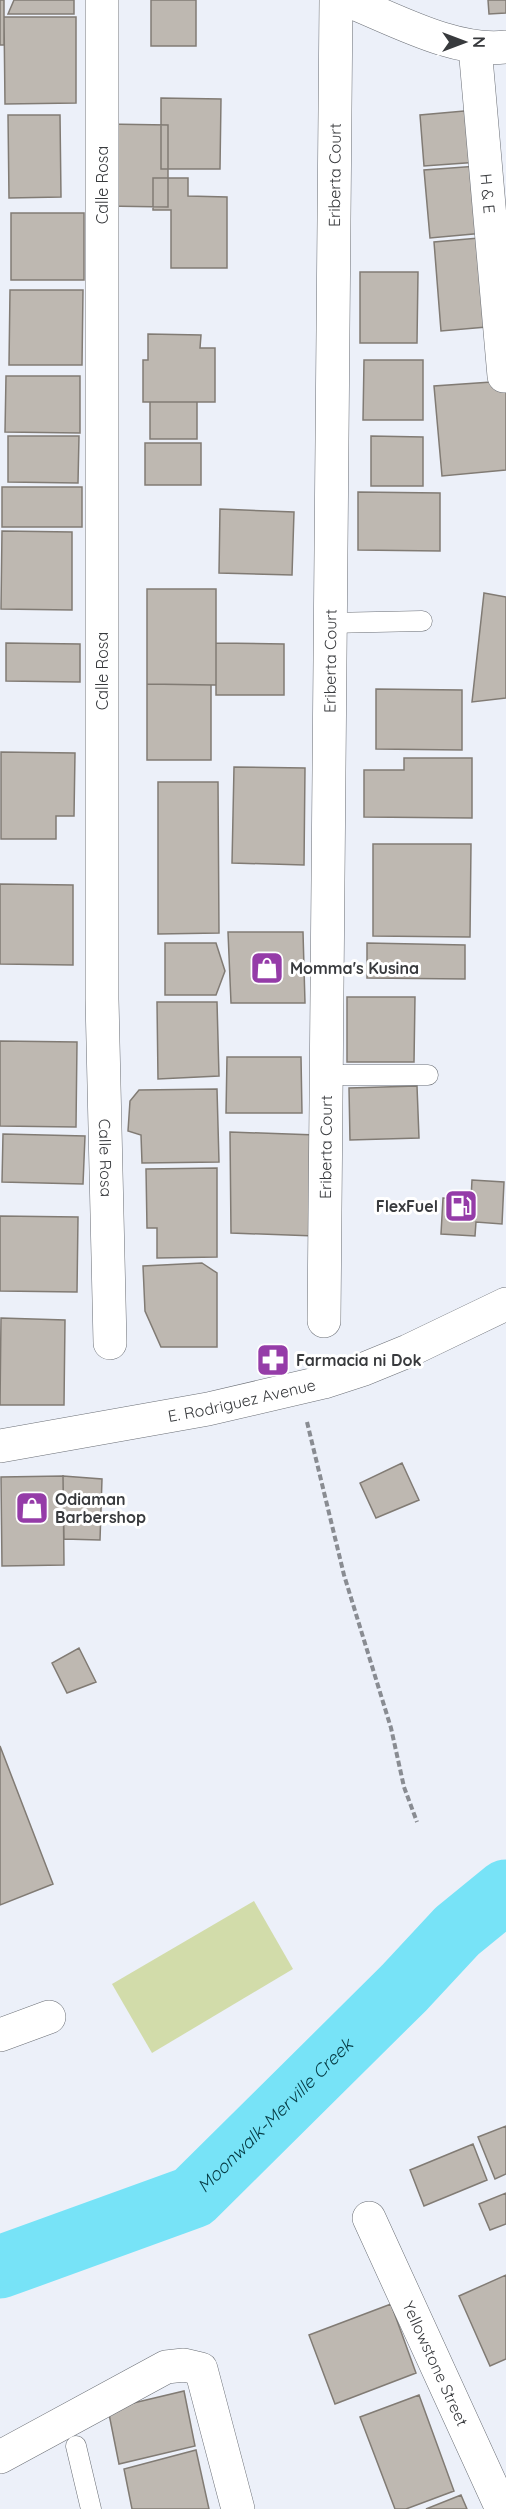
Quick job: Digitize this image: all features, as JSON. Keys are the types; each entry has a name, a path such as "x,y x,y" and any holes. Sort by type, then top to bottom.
{"street":[{"name":"Calle Rosa","path":"102,0 102,999 111,1343"},
{"name":"Eriberta Court","path":"324,1321 336,0"},
{"path":"346,0 441,38 490,47"},
{"name":"H & E","path":"490,47 504,376"},
{"name":"E. Rodriguez Avenue","path":"0,1446 208,1409 299,1389 364,1369 506,1304"},
{"path":"0,2035 49,2017"},
{"name":"Yellowstone Street","path":"369,2218 502,2509"},
{"path":"0,2457 166,2367 184,2365 201,2369 237,2509"}],"lane":[{"path":"329,623 422,621"},
{"path":"328,1075 428,1075"},
{"path":"76,2446 91,2509"}],"path":[{"path":"299,1389 344,1575 391,1728 404,1787 417,1822"}],"green space":[{"path":"254,1901 293,1969 152,2053 112,1984"}],"building":[{"path":"0,0 4,0 4,45 0,45"},
{"path":"14,0 74,0 74,14 8,14"},
{"path":"151,0 196,0 196,46 151,46"},
{"path":"488,0 506,0 506,13 489,14"},
{"path":"4,17 76,17 76,103 5,104"},
{"path":"161,98 221,99 220,169 161,169"},
{"path":"475,110 479,162 424,166 420,115"},
{"path":"8,115 60,115 61,197 9,198"},
{"path":"105,124 168,125 168,207 105,206"},
{"path":"478,166 484,233 430,238 424,170"},
{"path":"153,178 188,178 188,196 227,197 227,268 171,268 171,210 153,210"},
{"path":"11,213 84,213 84,280 11,280"},
{"path":"490,237 498,326 441,331 434,242"},
{"path":"360,272 418,272 417,343 360,343"},
{"path":"10,290 83,290 82,365 9,365"},
{"path":"148,334 201,335 200,348 215,348 215,402 143,402 143,360 148,360"},
{"path":"364,360 423,360 423,420 363,420"},
{"path":"6,376 80,376 80,433 5,432"},
{"path":"506,381 506,470 442,476 434,386"},
{"path":"150,402 197,402 197,439 150,439"},
{"path":"8,436 79,436 78,483 8,482"},
{"path":"371,436 423,437 423,486 371,486"},
{"path":"145,443 201,443 201,485 145,485"},
{"path":"2,487 82,487 82,527 2,527"},
{"path":"358,492 440,493 440,551 358,550"},
{"path":"220,509 294,512 292,575 219,573"},
{"path":"2,531 72,532 72,610 1,609"},
{"path":"147,589 216,589 216,685 147,684"},
{"path":"484,593 506,597 506,698 472,702"},
{"path":"6,643 80,644 80,682 6,681"},
{"path":"216,643 284,644 284,695 216,695"},
{"path":"147,684 211,685 211,760 147,760"},
{"path":"376,689 462,690 462,750 376,749"},
{"path":"1,752 75,753 74,816 56,816 56,839 1,839"},
{"path":"404,758 472,758 472,818 364,817 364,770 404,770"},
{"path":"234,767 305,768 304,865 232,863"},
{"path":"158,782 218,782 219,933 158,934"},
{"path":"373,844 471,844 470,937 373,936"},
{"path":"0,884 73,885 73,965 0,964"},
{"name":"Momma's Kusina","path":"228,932 303,932 305,1003 231,1003"},
{"path":"165,943 216,943 225,971 216,995 165,995"},
{"path":"367,943 465,945 465,979 367,978"},
{"path":"347,997 415,997 414,1062 347,1062"},
{"path":"157,1002 217,1002 219,1076 158,1079"},
{"path":"0,1041 77,1042 76,1127 0,1126"},
{"path":"227,1057 301,1057 302,1113 226,1113"},
{"path":"417,1086 419,1138 350,1140 349,1088"},
{"path":"217,1089 219,1162 142,1163 141,1135 128,1131 130,1101 139,1090"},
{"path":"230,1132 316,1135 315,1236 231,1233"},
{"path":"3,1134 85,1136 83,1184 2,1182"},
{"path":"217,1168 217,1257 157,1258 157,1228 147,1228 146,1169"},
{"path":"472,1180 504,1182 502,1224 476,1222 475,1236 441,1234 443,1198 471,1199"},
{"path":"0,1216 78,1217 77,1292 0,1291"},
{"path":"202,1263 217,1273 217,1347 161,1347 145,1311 143,1266"},
{"path":"1,1318 65,1320 64,1405 0,1405"},
{"path":"402,1463 419,1500 376,1518 360,1483"},
{"name":"Odiaman Barbershop","path":"63,1476 64,1565 2,1566 1,1477"},
{"path":"63,1476 102,1479 100,1540 64,1539"},
{"path":"79,1648 96,1682 67,1693 52,1663"},
{"path":"0,1746 53,1884 0,1905"},
{"path":"506,2126 506,2174 495,2179 478,2137"},
{"path":"473,2144 487,2180 424,2206 410,2170"},
{"path":"506,2193 506,2224 490,2230 479,2204"},
{"path":"506,2275 506,2359 490,2366 459,2296"},
{"path":"391,2304 416,2373 335,2404 309,2335"},
{"path":"184,2391 195,2446 119,2464 108,2409"},
{"path":"419,2395 454,2491 406,2509 395,2509 360,2417"},
{"path":"196,2450 209,2509 132,2509 124,2469"},
{"path":"461,2495 467,2509 426,2509"}],"waterway":[{"name":"Moonwalk-Merville Creek","path":"0,2267 193,2197 404,1988 457,1931 506,1891"}],"place":[{"name":"Momma's Kusina","path":"267,968"},
{"name":"FlexFuel","path":"461,1206"},
{"name":"Farmacia ni Dok","path":"273,1360"},
{"name":"Odiaman Barbershop","path":"32,1508"}]}
